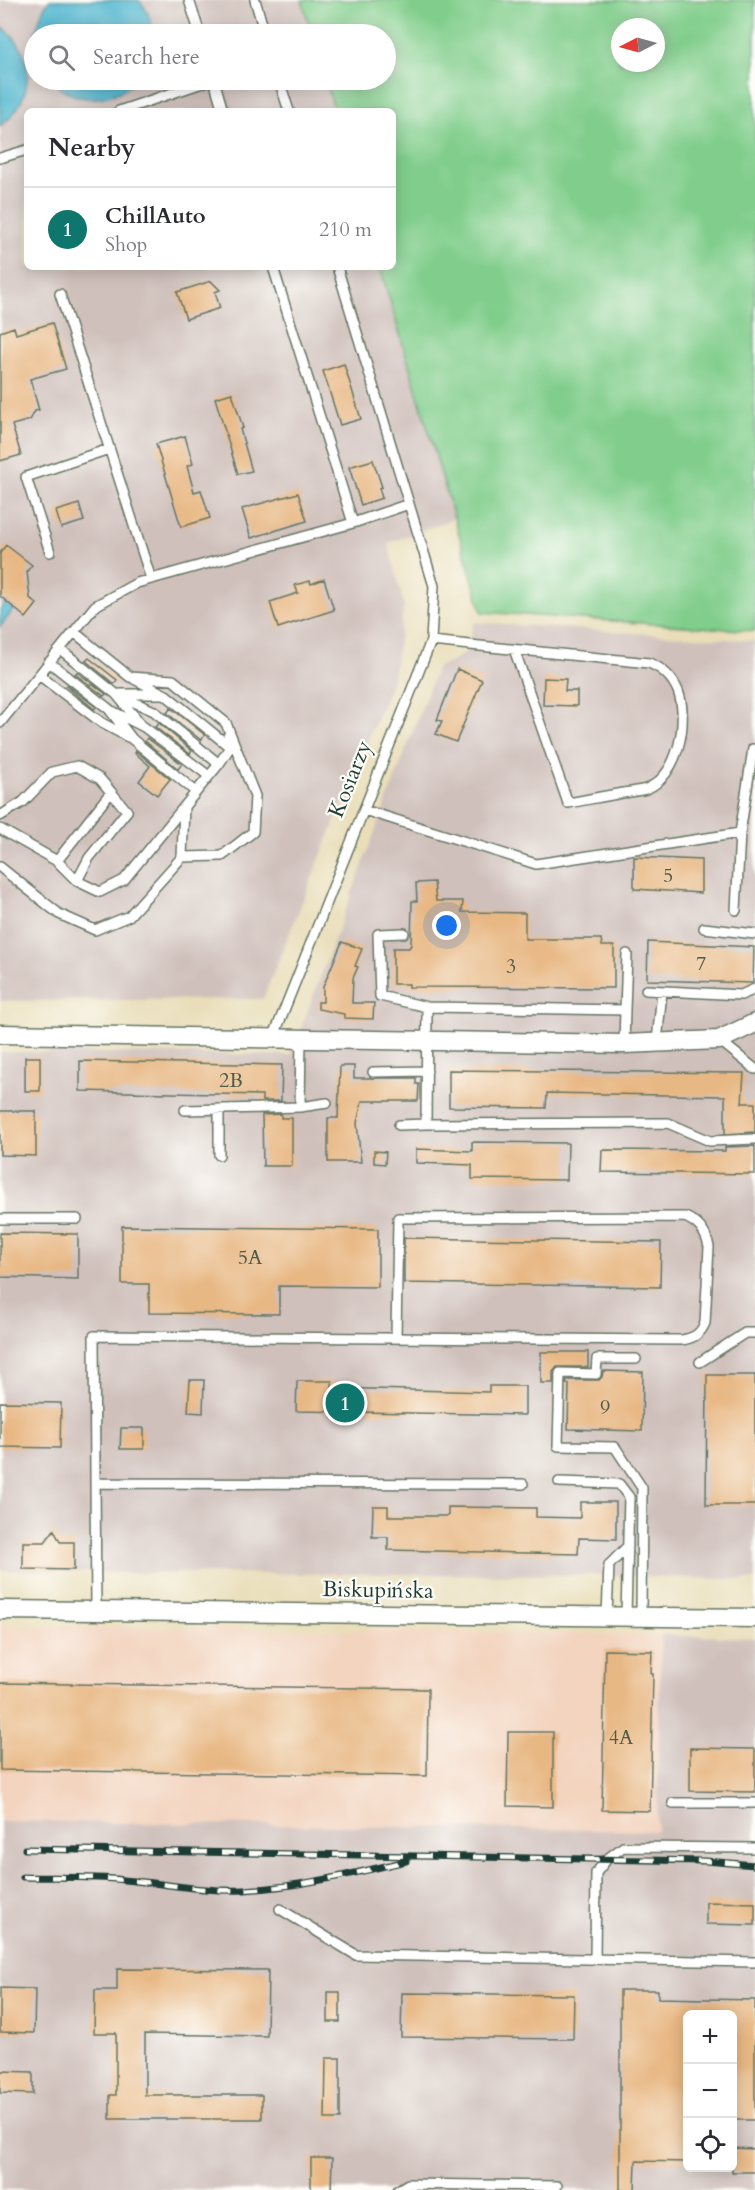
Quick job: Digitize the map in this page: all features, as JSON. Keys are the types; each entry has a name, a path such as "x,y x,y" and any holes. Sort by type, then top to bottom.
{"street":[{"path":"0,1034 624,1044 719,1040 755,1023"},
{"name":"Biskupińska","path":"0,1610 755,1618"}],"lane":[{"path":"189,0 197,24"},
{"path":"255,0 262,24"},
{"path":"128,108 182,90"},
{"path":"216,90 223,108"},
{"path":"282,90 288,108"},
{"path":"0,158 24,151"},
{"path":"274,270 353,523"},
{"name":"Kosiarzy","path":"273,1038 431,641 434,586 338,270"},
{"path":"60,294 151,579"},
{"path":"50,552 26,477 109,449"},
{"path":"0,723 95,606 137,583 353,523 409,504"},
{"path":"74,632 130,677 166,694 230,747"},
{"path":"431,641 514,649 649,663 661,668 677,688 681,701 680,742 667,770 646,788 568,803 514,649"},
{"path":"60,649 116,694 144,727"},
{"path":"49,662 109,709 144,727 209,776"},
{"path":"39,675 102,723 132,739 196,792"},
{"path":"130,677 154,711"},
{"path":"130,677 173,680 226,723 255,796 253,832 222,856 182,857"},
{"path":"116,694 166,694"},
{"path":"116,694 154,711 219,764"},
{"path":"109,709 132,739"},
{"path":"0,829 57,861 77,881 100,892 124,880 219,764 230,747 226,723"},
{"path":"736,910 740,833 753,749 755,749"},
{"path":"0,816 23,802 52,772 77,766 100,778 128,811 89,858 77,881"},
{"path":"57,861 111,792"},
{"path":"0,867 59,914 95,930 129,916 182,857 184,807"},
{"path":"364,810 536,864 740,833"},
{"path":"704,928 755,934"},
{"path":"404,933 378,934 380,996 427,1007 625,1010"},
{"path":"624,1044 627,954"},
{"path":"646,990 741,996 755,989"},
{"path":"657,1042 662,991"},
{"path":"426,1124 427,1007"},
{"path":"300,1107 301,1038"},
{"path":"719,1040 755,1069"},
{"path":"373,1072 427,1071"},
{"path":"185,1110 300,1107 327,1103"},
{"path":"219,1109 219,1155"},
{"path":"399,1125 668,1123 710,1141 755,1139"},
{"path":"96,1611 94,1336 396,1338 689,1339 702,1331 705,1323 709,1247 707,1237 694,1221 684,1217 398,1218 396,1338"},
{"path":"0,1219 78,1219"},
{"path":"699,1362 745,1333 755,1333"},
{"path":"633,1616 642,1488 615,1447 558,1446 560,1373 596,1374 597,1359 636,1359"},
{"path":"559,1482 619,1484 629,1497 628,1546 633,1616"},
{"path":"95,1483 523,1484"},
{"path":"607,1616 609,1566 628,1546"},
{"path":"673,1803 755,1803"},
{"path":"595,1959 596,1873 607,1859 623,1847 755,1848"},
{"path":"279,1909 356,1955 755,1962"},
{"path":"398,2190 408,2184 557,2186"}],"shaded area":[{"path":"0,0 312,0 320,24 24,24 24,90 340,90 345,108 24,108 24,270 394,270 471,512 388,543 404,605 393,678 263,999 0,1001"},
{"path":"474,622 755,641 755,1580 592,1575 130,1573 0,1570 0,1052 291,1055 437,667 449,663 466,652"},
{"path":"0,1625 661,1635 657,1831 0,1821"},
{"path":"661,1635 755,1638 755,2190 0,2190 0,1821 657,1831"}],"green space":[{"path":"302,0 755,0 755,631 482,612 381,270 396,270 396,108 334,108 328,90 396,90 396,24 309,24"}],"water":[{"path":"50,0 139,0 152,24 38,24 43,9"},
{"path":"0,26 21,48 24,56 25,90 12,116 0,126"},
{"path":"64,90 122,90 106,97 94,98 71,94"},
{"path":"6,603 14,609 0,627 0,609"}],"building":[{"path":"211,281 220,290 215,292 220,308 186,319 177,292"},
{"path":"52,323 66,369 30,379 39,410 35,411 30,420 12,425 21,455 0,461 0,332 14,327 16,334"},
{"path":"344,364 361,419 340,425 323,371"},
{"path":"232,393 243,428 240,429 252,471 238,474 215,398"},
{"path":"185,436 193,464 187,466 194,492 201,490 210,518 181,527 156,444"},
{"path":"373,460 382,487 379,488 382,498 361,505 349,467"},
{"path":"298,493 307,521 251,538 242,509"},
{"path":"79,504 84,521 61,528 56,511"},
{"path":"6,545 32,565 27,571 30,598 37,604 26,618 0,596 0,553"},
{"path":"324,579 334,610 278,628 270,602 298,593 295,585 310,581 311,584"},
{"path":"89,658 117,680 114,684 86,661"},
{"path":"457,669 482,680 456,742 436,734 442,721 437,720"},
{"path":"77,672 106,694 104,696 75,674"},
{"path":"544,678 566,679 565,691 577,691 577,706 543,705"},
{"path":"67,685 96,707 94,709"},
{"path":"171,708 205,735 201,740 167,713"},
{"path":"159,723 192,751 190,754 155,727"},
{"path":"147,738 182,764 178,769 145,741"},
{"path":"136,751 170,779 157,795 139,781 150,766 135,753"},
{"path":"634,857 701,860 701,893 634,889"},
{"path":"434,882 436,901 463,901 462,912 525,913 525,939 601,939 602,946 614,946 614,988 409,987 409,984 393,984 393,948 409,948 411,945 412,901 417,901 416,883"},
{"path":"342,942 362,949 355,966 358,967 353,978 352,1003 374,1003 373,1019 344,1018 344,1014 318,1009 318,1002 323,1002 323,987"},
{"path":"648,942 754,947 753,983 647,980"},
{"path":"25,1057 40,1057 40,1091 25,1091"},
{"path":"80,1061 282,1065 281,1101 262,1101 262,1095 80,1091"},
{"path":"340,1066 354,1066 354,1078 416,1078 416,1084 419,1084 418,1101 362,1101 357,1123 361,1162 328,1162 328,1118 338,1118"},
{"path":"449,1070 744,1073 742,1103 755,1103 755,1132 725,1134 725,1096 547,1093 546,1108 449,1107"},
{"path":"0,1111 36,1111 36,1156 0,1155"},
{"path":"281,1114 281,1118 292,1118 292,1166 263,1166 262,1115"},
{"path":"472,1142 568,1143 567,1180 472,1179 472,1165 416,1163 416,1149 472,1151"},
{"path":"755,1146 755,1174 601,1172 602,1150 725,1151 725,1147"},
{"path":"374,1151 386,1152 385,1164 374,1163"},
{"path":"122,1226 378,1229 378,1287 279,1286 279,1314 149,1313 149,1284 122,1284"},
{"path":"0,1233 78,1234 78,1279 0,1277"},
{"path":"404,1238 661,1242 660,1287 404,1283"},
{"path":"541,1352 588,1352 588,1367 557,1367 553,1372 553,1383 541,1383"},
{"path":"603,1371 643,1372 642,1431 568,1429 569,1384 566,1384 567,1380 599,1380"},
{"path":"707,1375 755,1375 755,1505 706,1505"},
{"path":"190,1380 204,1380 203,1413 188,1412"},
{"path":"297,1381 332,1381 332,1388 489,1392 489,1386 525,1386 525,1415 296,1411"},
{"path":"0,1402 61,1403 60,1448 0,1447"},
{"path":"121,1428 144,1428 144,1449 120,1449"},
{"path":"580,1502 616,1502 616,1539 579,1538 578,1554 388,1550 388,1537 372,1537 373,1506 388,1506 388,1516 448,1516 448,1507 536,1508 536,1517 580,1518"},
{"path":"54,1530 60,1542 74,1542 74,1570 23,1569 23,1542 45,1542"},
{"path":"605,1650 652,1651 650,1811 602,1810"},
{"path":"0,1683 428,1689 427,1776 0,1770"},
{"path":"508,1732 553,1732 553,1807 507,1806"},
{"path":"690,1748 755,1749 755,1792 690,1791"},
{"path":"706,1902 755,1903 755,1925 706,1924"},
{"path":"117,1969 268,1970 267,2036 145,2034 145,2095 262,2095 262,2119 110,2119 110,2095 116,2095 116,2033 94,2033 95,1990 117,1990"},
{"path":"0,1988 35,1989 34,2033 0,2032"},
{"path":"620,1990 658,1990 658,1998 755,2000 755,2120 737,2120 737,2010 683,2010 683,2162 636,2161 635,2190 620,2190"},
{"path":"328,1992 340,1992 340,2022 328,2022"},
{"path":"402,1993 574,1995 573,2039 401,2037"},
{"path":"326,2058 340,2058 340,2119 325,2119"},
{"path":"0,2071 33,2072 33,2094 0,2093"},
{"path":"737,2148 755,2149 755,2172 737,2172"},
{"path":"311,2158 332,2158 331,2190 311,2190"}],"railway":[{"path":"25,1849 705,1861 755,1865"},
{"path":"23,1877 99,1878 199,1889 244,1890 305,1883 406,1861"}],"place":[{"name":"ChillAuto","path":"345,1403"}]}
